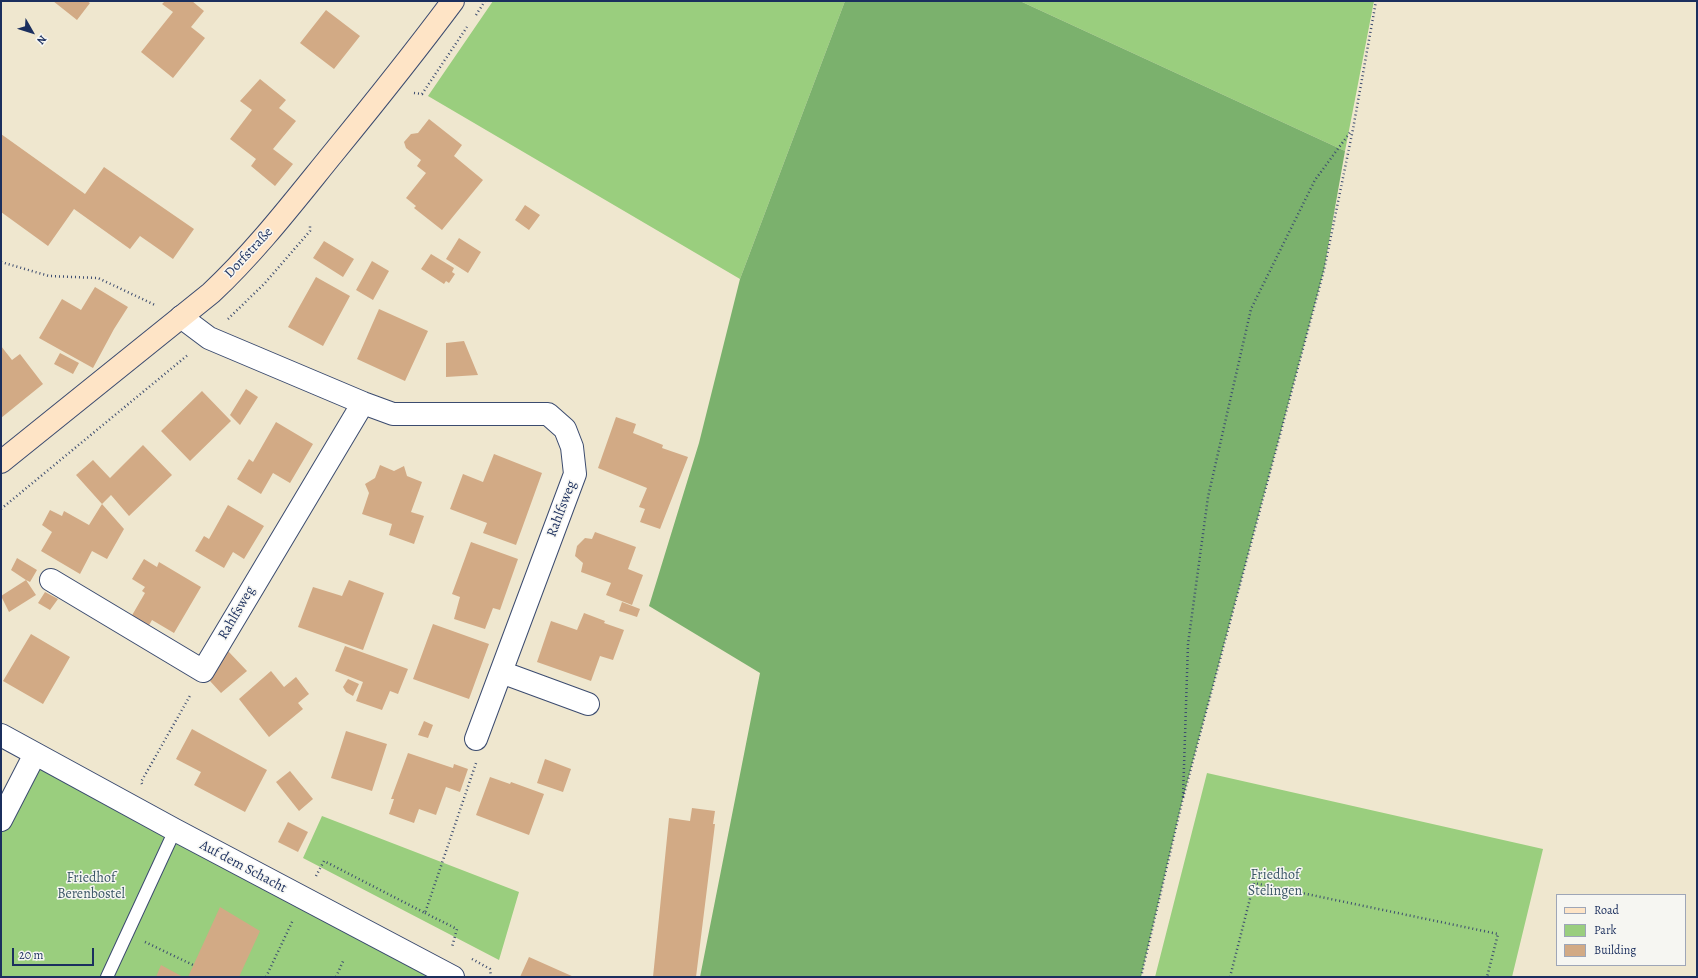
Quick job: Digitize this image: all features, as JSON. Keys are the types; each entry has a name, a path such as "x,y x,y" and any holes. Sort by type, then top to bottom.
{"street":[{"name":"Dorfstraße","path":"1,462 211,293 237,268 274,228 423,41 453,1"},
{"name":"Rahlfsweg","path":"181,317 209,338 362,403 393,414 548,414 565,429 572,447 575,474 476,739"},
{"name":"Rahlfsweg","path":"203,672 362,403"},
{"path":"51,580 203,672"},
{"path":"501,672 588,704"},
{"name":"Auf dem Schacht","path":"1,735 133,808 453,977"},
{"path":"1,820 35,754"}],"lane":[{"path":"107,977 175,830"}],"path":[{"path":"1141,977 1182,802 1324,270 1353,129 1376,1"},
{"path":"1182,802 1188,644 1207,505 1251,309 1314,180 1353,129"},
{"path":"1,262 49,276 98,278 181,317"},
{"path":"133,808 143,790 141,782 203,672"},
{"path":"425,913 478,758 476,739"},
{"path":"266,977 324,861 457,928 451,948"},
{"path":"1230,977 1254,883 1498,934 1487,977"},
{"path":"127,933 193,965"},
{"path":"336,977 344,959"}],"green space":[{"path":"493,1 845,1 740,279 428,96"},
{"path":"845,1 1020,1 1345,151 1324,270 1182,802 1141,977 700,977 760,673 649,606 699,443 740,279"},
{"path":"1020,1 1374,1 1345,151"},
{"name":"Friedhof Berenbostel","path":"35,754 453,977 1,977 1,820"},
{"name":"Friedhof Stelingen","path":"1207,773 1543,849 1512,977 1155,977"},
{"path":"322,816 519,892 499,960 303,858"}],"building":[{"path":"53,1 87,1 90,3 77,20"},
{"path":"165,1 192,1 204,11 191,27 205,38 173,78 141,52 173,12 162,4"},
{"path":"326,10 360,36 334,69 300,43"},
{"path":"260,79 286,100 279,108 296,121 273,149 293,164 275,186 251,166 256,159 230,139 252,110 240,101"},
{"path":"429,119 462,145 454,156 483,180 442,230 414,208 416,206 406,198 426,173 417,166 421,160 406,148 404,142 411,134 418,133"},
{"path":"1,134 85,194 104,167 194,229 173,259 140,236 130,249 74,209 48,246 1,212"},
{"path":"525,205 540,215 529,230 515,220"},
{"path":"459,238 481,252 468,273 446,259"},
{"path":"324,241 354,259 343,277 313,258"},
{"path":"431,254 454,268 452,272 455,274 449,283 446,281 444,284 421,269"},
{"path":"372,261 389,271 373,300 356,290"},
{"path":"316,277 350,296 323,346 288,327"},
{"path":"95,287 128,307 93,368 39,338 62,299 81,310"},
{"path":"379,309 428,331 405,381 357,359"},
{"path":"464,341 478,375 446,377 446,343"},
{"path":"1,346 12,360 20,354 43,384 1,418"},
{"path":"60,353 79,363 73,374 54,364"},
{"path":"246,389 258,397 240,425 230,415"},
{"path":"202,391 231,421 190,461 161,431"},
{"path":"616,417 636,424 633,433 663,445 662,448 688,457 660,529 640,522 645,509 639,507 647,488 598,468"},
{"path":"276,422 313,444 290,483 273,473 261,494 237,479 249,459 253,462"},
{"path":"143,445 172,475 129,516 111,495 102,504 76,475 93,460 110,478"},
{"path":"494,454 542,473 516,545 483,533 487,523 450,509 463,474 483,482"},
{"path":"380,465 394,471 404,466 407,476 422,482 411,512 424,516 414,544 389,535 392,524 362,514 369,493 365,484 375,478"},
{"path":"102,504 124,529 107,559 92,551 80,574 41,551 52,532 42,525 50,510 62,516 64,511 89,525"},
{"path":"228,505 264,526 244,559 233,552 224,568 195,551 204,536 209,539"},
{"path":"595,532 636,547 628,569 643,575 632,605 606,595 611,583 581,572 583,563 575,556 577,546 585,538 592,539"},
{"path":"471,542 518,559 500,610 493,608 485,629 454,619 460,597 452,594"},
{"path":"17,558 37,570 30,582 11,570"},
{"path":"144,559 157,567 159,562 201,587 174,633 152,620 148,627 131,617 145,593 142,591 145,587 132,579"},
{"path":"26,580 36,595 9,612 1,596"},
{"path":"349,580 384,593 363,650 298,627 313,587 342,596"},
{"path":"45,592 58,599 50,610 38,603"},
{"path":"622,602 640,609 637,617 619,611"},
{"path":"584,613 605,621 604,623 624,630 613,660 600,656 591,681 537,662 551,621 577,630"},
{"path":"433,624 489,644 469,699 413,679"},
{"path":"31,634 70,657 43,704 3,681"},
{"path":"345,646 408,669 398,694 390,691 382,710 356,701 363,682 335,671"},
{"path":"228,651 247,671 221,693 210,681"},
{"path":"271,671 284,687 296,677 309,694 298,703 303,709 269,737 239,699"},
{"path":"348,679 359,684 353,696 346,692 343,687"},
{"path":"424,721 433,725 428,738 418,735"},
{"path":"192,729 267,770 245,812 194,785 201,772 176,759"},
{"path":"346,731 387,744 372,791 331,778"},
{"path":"408,753 453,768 454,764 468,769 460,792 446,787 436,815 419,809 414,823 389,814 394,799 391,799"},
{"path":"545,759 571,769 563,792 537,783"},
{"path":"290,771 313,799 299,811 276,782"},
{"path":"490,777 510,784 511,782 544,794 529,835 476,815"},
{"path":"692,808 715,811 713,824 715,824 696,977 653,977 669,818 690,821"},
{"path":"288,822 308,832 298,852 278,842"},
{"path":"220,907 260,931 239,977 188,977"},
{"path":"529,957 574,977 520,977"},
{"path":"161,965 183,977 156,977"}]}
